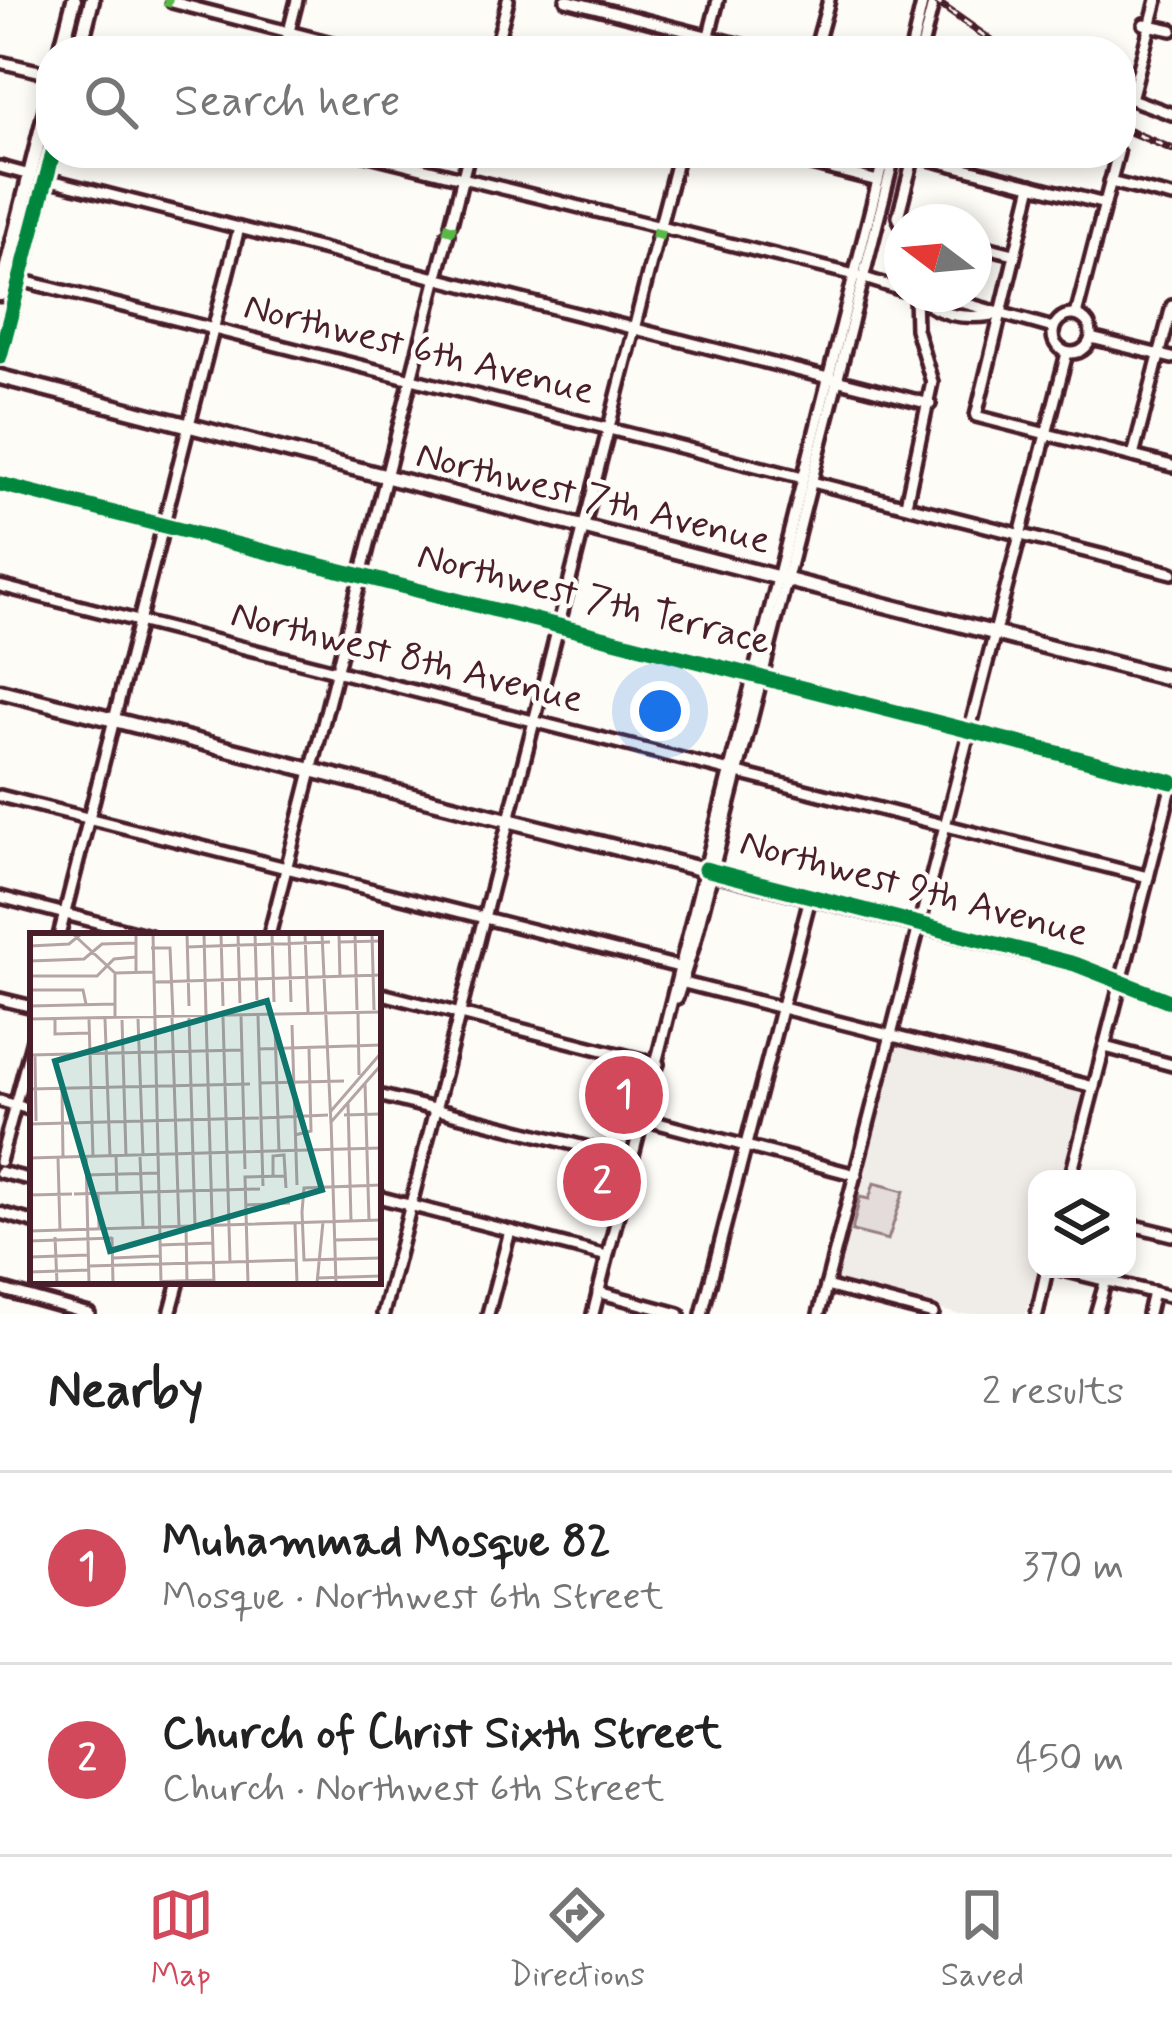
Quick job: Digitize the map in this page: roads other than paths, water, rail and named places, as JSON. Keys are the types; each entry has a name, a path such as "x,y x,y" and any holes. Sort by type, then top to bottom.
{"main road":[{"path":"65,36 74,0"},
{"path":"83,36 92,0"},
{"path":"0,294 36,152"},
{"path":"35,156 36,163"},
{"path":"37,168 46,179"},
{"path":"0,356 49,168"},
{"name":"Northwest 7th Avenue","path":"0,377 1172,679"},
{"name":"Northwest 9th Avenue","path":"0,691 1075,964 1172,1002"}],"street":[{"path":"287,36 296,0"},
{"path":"499,36 508,0"},
{"path":"566,0 705,36"},
{"path":"709,36 718,0"},
{"path":"819,36 829,0"},
{"path":"914,36 923,0"},
{"path":"925,36 934,0"},
{"path":"1136,76 1157,0"},
{"path":"172,2 304,36"},
{"path":"1147,24 1172,30"},
{"path":"0,62 36,70"},
{"path":"1136,101 1172,114"},
{"path":"0,167 30,175"},
{"path":"419,168 658,234 884,286"},
{"path":"270,933 465,168"},
{"path":"383,1314 676,168"},
{"path":"827,168 878,181"},
{"path":"672,1008 684,983 881,168"},
{"path":"856,279 890,168"},
{"path":"901,204 910,168"},
{"path":"965,168 1105,203"},
{"path":"1076,315 1114,168"},
{"path":"46,179 930,404"},
{"path":"1110,182 1172,197"},
{"path":"1032,185 976,416 1172,466"},
{"path":"59,933 239,228"},
{"path":"992,248 1014,254"},
{"name":"Northwest 6th Avenue","path":"20,280 1172,573"},
{"path":"1133,456 1166,357 1172,306"},
{"path":"906,504 932,382 916,312"},
{"path":"942,312 970,318 998,315"},
{"path":"989,312 1053,328"},
{"path":"1076,315 1086,321 1090,338 1082,350 1066,352 1054,341 1053,328 1065,316 1076,315"},
{"path":"1090,338 1166,357"},
{"path":"819,1314 1066,352"},
{"name":"Northwest 7th Terrace","path":"0,484 1172,783"},
{"name":"Northwest 8th Avenue","path":"0,586 1148,877"},
{"path":"1072,1170 1172,783"},
{"path":"0,796 679,968"},
{"path":"1158,837 1172,841"},
{"path":"592,1314 679,968 709,870"},
{"path":"0,897 138,933"},
{"path":"702,1314 810,898"},
{"path":"684,983 1094,1087"},
{"path":"381,994 658,1064"},
{"path":"0,999 30,1006"},
{"path":"1105,1047 1172,1065"},
{"path":"0,1159 30,1051"},
{"path":"381,1096 633,1159"},
{"path":"0,1101 30,1109"},
{"path":"643,1119 856,1175"},
{"path":"0,1172 30,1179"},
{"path":"381,1198 607,1256"},
{"path":"0,1213 30,1221"},
{"path":"1136,1226 1172,1235"},
{"path":"488,1314 510,1231"},
{"path":"1036,1314 1045,1278"},
{"path":"1097,1278 1172,1297"},
{"path":"1096,1314 1106,1280"},
{"path":"170,1314 178,1284"},
{"path":"826,1286 932,1314"},
{"path":"0,1289 89,1314"},
{"path":"598,1292 679,1314"},
{"path":"1148,1314 1154,1292"}],"railway":[{"path":"934,0 985,36"},
{"path":"1136,134 1172,149"}],"place":[{"name":"Muhammad Mosque 82","path":"624,1095"},
{"name":"Church of Christ Sixth Street","path":"602,1182"}]}
